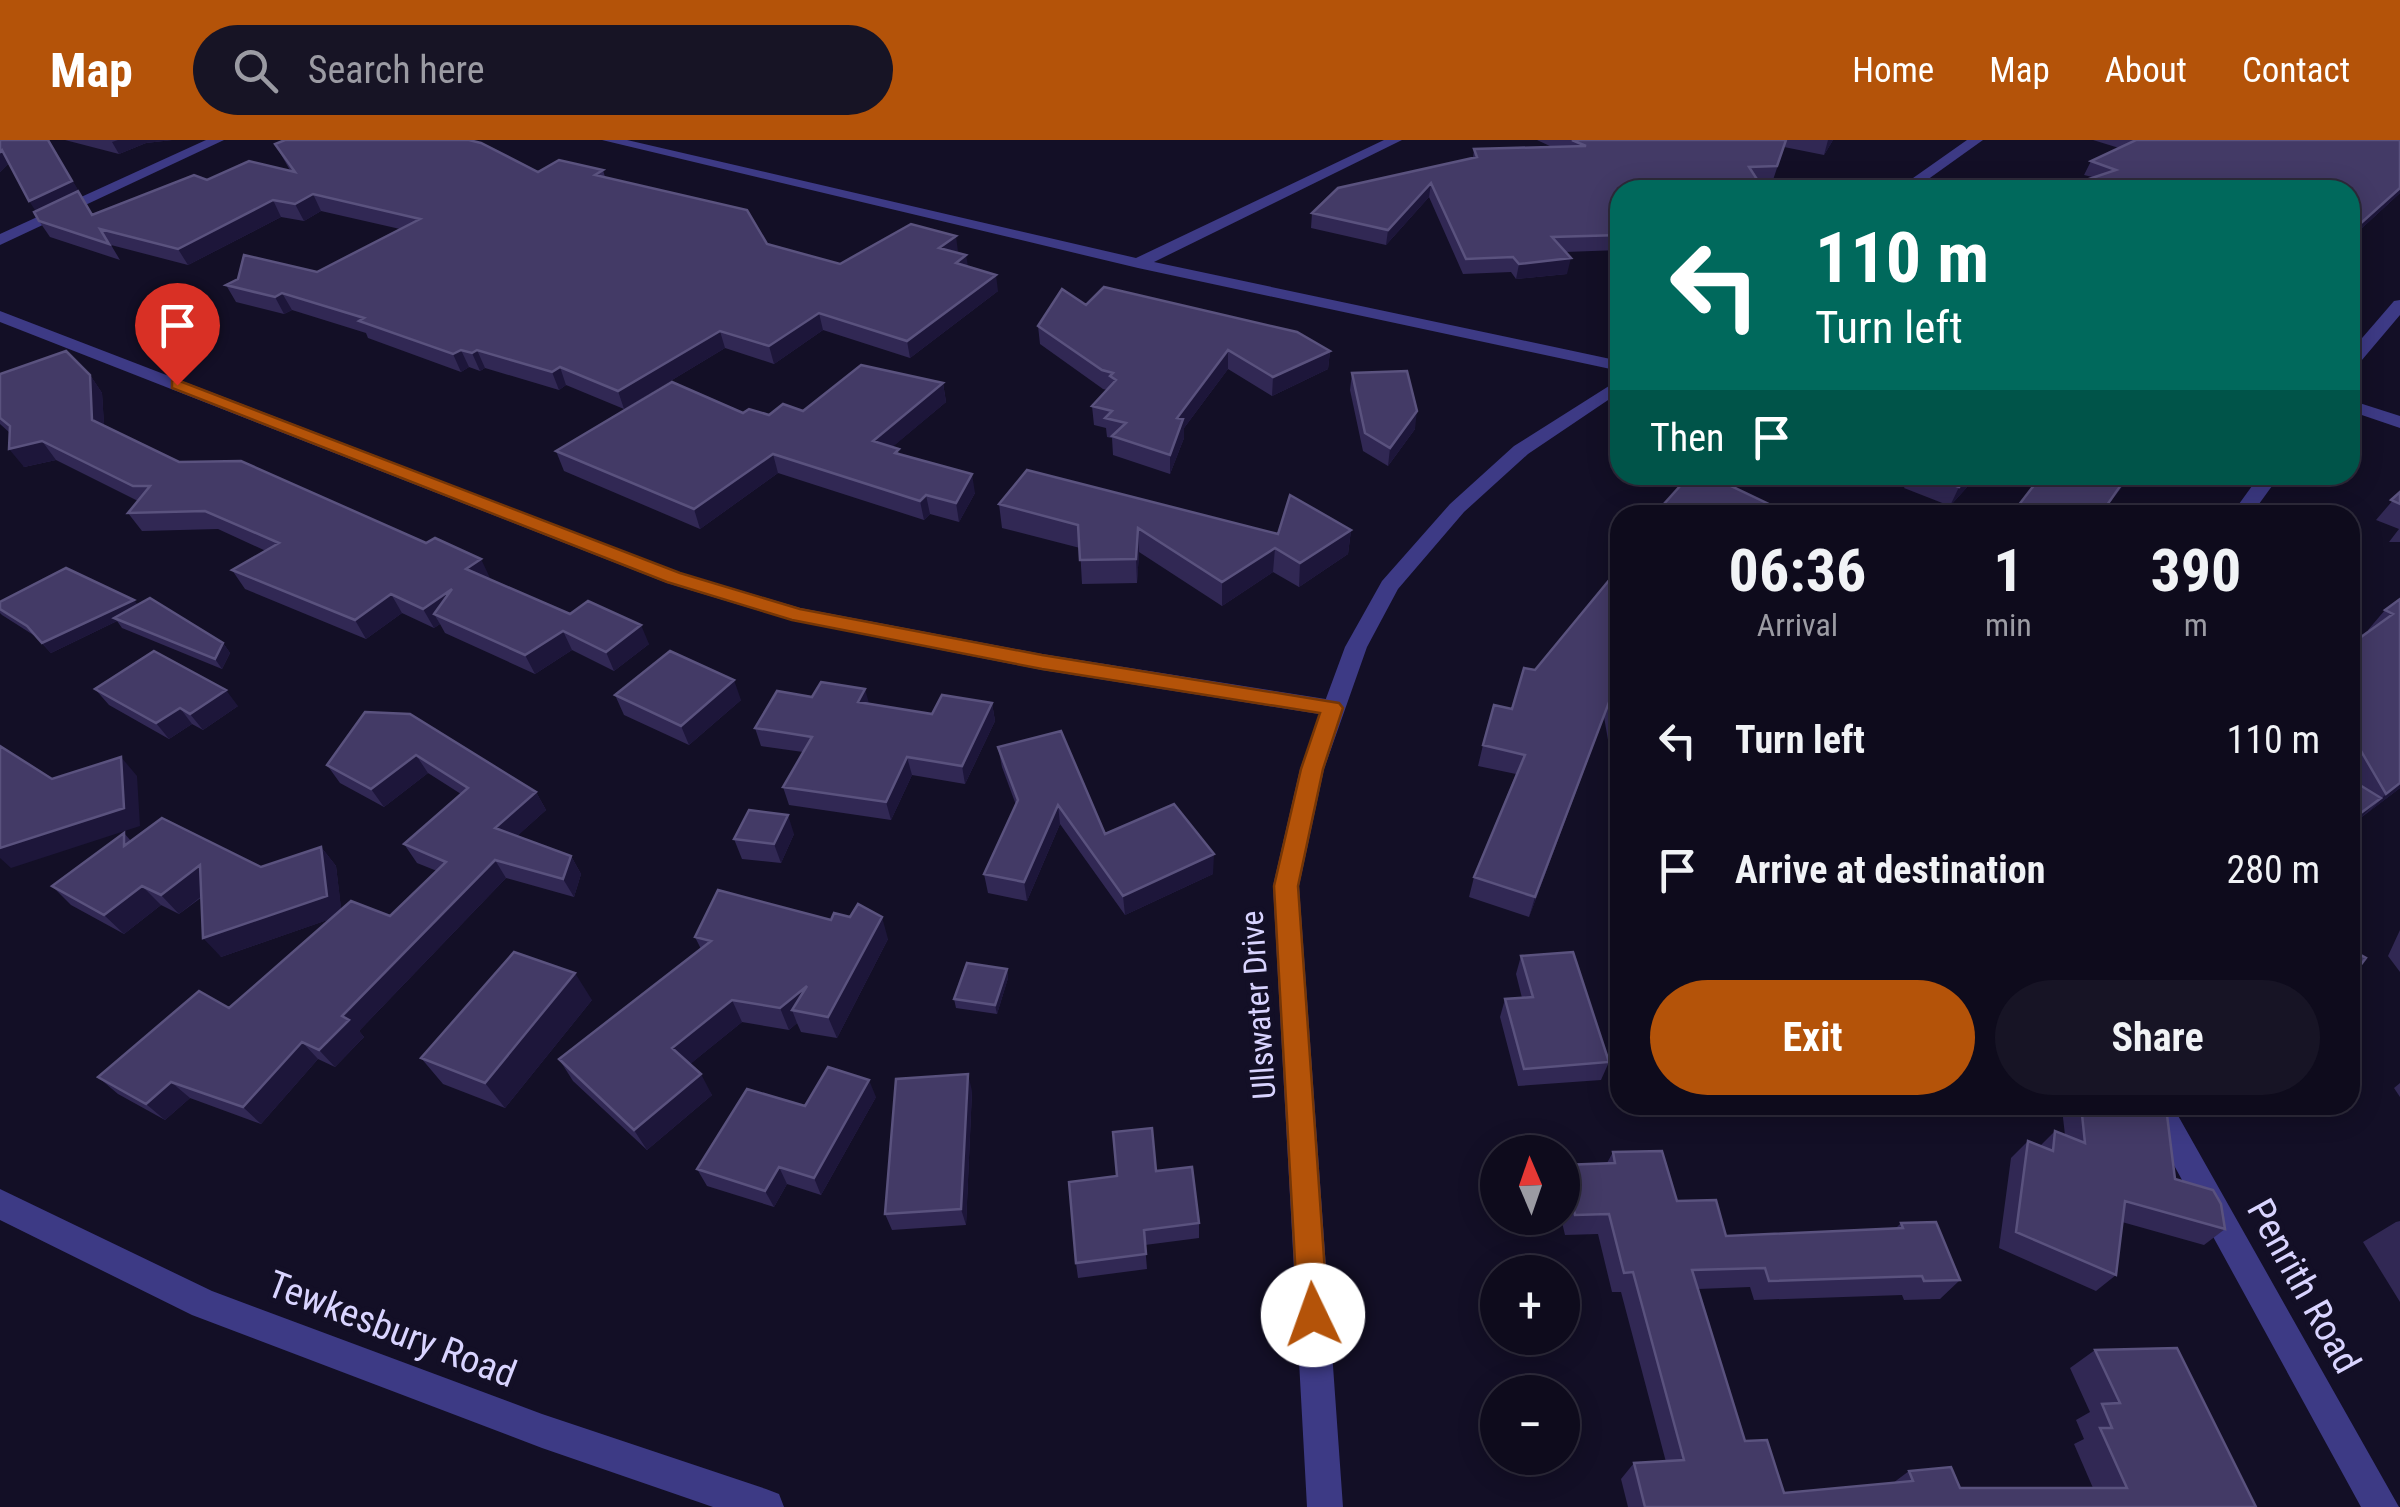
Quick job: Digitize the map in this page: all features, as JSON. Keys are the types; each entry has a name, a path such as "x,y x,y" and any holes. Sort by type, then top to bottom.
{"street":[{"path":"0,240 217,140"},
{"path":"609,140 1138,263 1610,364"},
{"path":"1138,263 1395,140"},
{"path":"1918,180 1976,140"},
{"path":"2360,351 2400,304"},
{"path":"0,316 674,578 780,610 1042,662 1332,708"},
{"name":"Ullswater Drive","path":"1325,1507 1286,886 1312,769 1356,647 1389,586 1458,508 1521,450 1610,391"},
{"path":"2360,408 2400,422"},
{"name":"Penrith Road","path":"2162,1115 2381,1507"},
{"name":"Tewkesbury Road","path":"0,1204 204,1304 542,1430 766,1507"}],"building":[{"path":"0,140 48,140 72,181 29,201 0,152"},
{"path":"285,140 469,140 538,172 559,160 603,170 595,175 747,210 767,244 840,264 911,224 956,236 939,248 966,255 956,263 996,275 907,341 819,313 769,346 720,331 618,391 560,367 552,372 477,350 453,354 359,321 364,318 282,293 275,297 226,285 238,279 244,255 317,272 420,219 313,194 295,204 273,200 178,249 100,229 109,244 39,221 34,212 78,191 92,215 194,175 207,180 249,161 295,172 275,144"},
{"path":"1572,140 1786,140 1777,166 1749,167 1757,180 1610,180 1610,235 1552,237 1571,258 1519,264 1513,257 1466,259 1431,183 1388,230 1312,213 1338,188 1477,157 1474,149 1586,146"},
{"path":"2136,140 2400,140 2400,188 2360,224 2360,180 2086,180 2116,170 2091,161"},
{"path":"1104,287 1297,332 1330,351 1273,377 1228,350 1177,418 1183,419 1170,455 1112,436 1126,423 1105,418 1112,411 1092,406 1116,380 1110,376 1113,373 1102,370 1038,326 1062,289 1086,305"},
{"path":"66,351 90,375 92,420 179,462 241,461 426,543 435,538 481,559 466,569 570,614 588,601 641,625 606,652 563,631 525,655 434,614 452,589 423,609 391,594 355,620 232,570 279,543 205,511 128,513 150,486 133,486 42,441 9,449 10,426 0,418 0,374"},
{"path":"861,365 943,383 873,441 899,449 895,453 972,474 956,503 926,495 920,501 773,454 694,509 556,451 672,382 743,413 749,409 769,415 783,404 803,411"},
{"path":"1407,371 1417,411 1390,448 1365,433 1352,373"},
{"path":"1027,470 1278,534 1290,495 1351,530 1300,563 1275,548 1222,582 1138,528 1136,559 1080,560 1078,525 999,504"},
{"path":"1681,485 1729,485 1771,505 1663,505"},
{"path":"2034,485 2121,485 2107,505 2019,505"},
{"path":"66,568 134,600 42,643 27,626 0,609 0,602"},
{"path":"1610,579 1610,700 1535,897 1474,877 1525,755 1483,745 1494,705 1512,709 1524,668 1535,670"},
{"path":"150,598 223,643 215,659 114,618"},
{"path":"2400,599 2400,783 2386,794 2360,749 2360,638 2393,614 2385,610"},
{"path":"154,651 226,690 190,714 180,708 156,723 95,689"},
{"path":"670,651 734,680 681,726 615,695"},
{"path":"821,682 865,689 858,702 932,714 942,695 992,703 962,766 907,757 886,802 783,787 812,737 755,728 777,691 812,697"},
{"path":"365,712 410,714 536,792 495,828 571,856 563,879 495,860 342,1016 349,1020 319,1050 302,1042 243,1107 171,1082 146,1104 98,1077 199,991 229,1008 351,901 390,916 446,862 404,844 468,788 416,755 371,789 327,765"},
{"path":"1061,731 1105,834 1174,804 1214,854 1123,896 1058,805 1024,882 984,874 1018,800 998,747"},
{"path":"0,746 52,779 121,757 124,808 0,848"},
{"path":"2360,785 2381,798 2360,814"},
{"path":"749,810 788,815 774,844 734,839"},
{"path":"162,818 261,867 321,847 327,896 203,938 200,865 161,895 142,886 104,915 52,886 124,833 124,846"},
{"path":"718,890 831,920 834,913 850,917 858,904 882,917 828,1017 792,1010 807,986 780,1008 732,1000 672,1048 701,1074 634,1130 559,1059 711,941 695,937"},
{"path":"514,952 575,973 485,1083 421,1058"},
{"path":"1573,952 1609,1062 1524,1069 1505,999 1533,997 1521,956"},
{"path":"967,963 1007,969 995,1005 954,999"},
{"path":"828,1067 869,1080 814,1178 779,1167 765,1191 697,1169 747,1089 805,1106"},
{"path":"968,1074 961,1209 885,1214 896,1079"},
{"path":"2082,1115 2167,1115 2175,1179 2213,1190 2221,1204 2225,1229 2125,1201 2116,1275 2016,1232 2028,1141 2053,1151 2055,1131 2085,1143"},
{"path":"1152,1128 1156,1171 1192,1167 1199,1223 1144,1230 1146,1254 1076,1263 1069,1182 1117,1176 1113,1132"},
{"path":"1662,1151 1677,1201 1716,1200 1726,1236 1903,1228 1901,1223 1936,1222 1960,1280 1924,1281 1922,1276 1769,1281 1765,1268 1692,1270 1745,1441 1767,1440 1784,1493 1913,1481 1909,1471 1951,1467 1960,1488 2127,1488 2100,1428 2112,1428 2102,1404 2120,1403 2095,1350 2177,1348 2256,1507 1645,1507 1634,1463 1684,1460 1633,1272 1624,1273 1609,1214 1580,1215 1580,1164 1615,1163 1613,1152"}],"route":[{"path":"177,385 674,578 798,615 1042,662 1332,708 1312,769 1286,886 1313,1315"}]}
